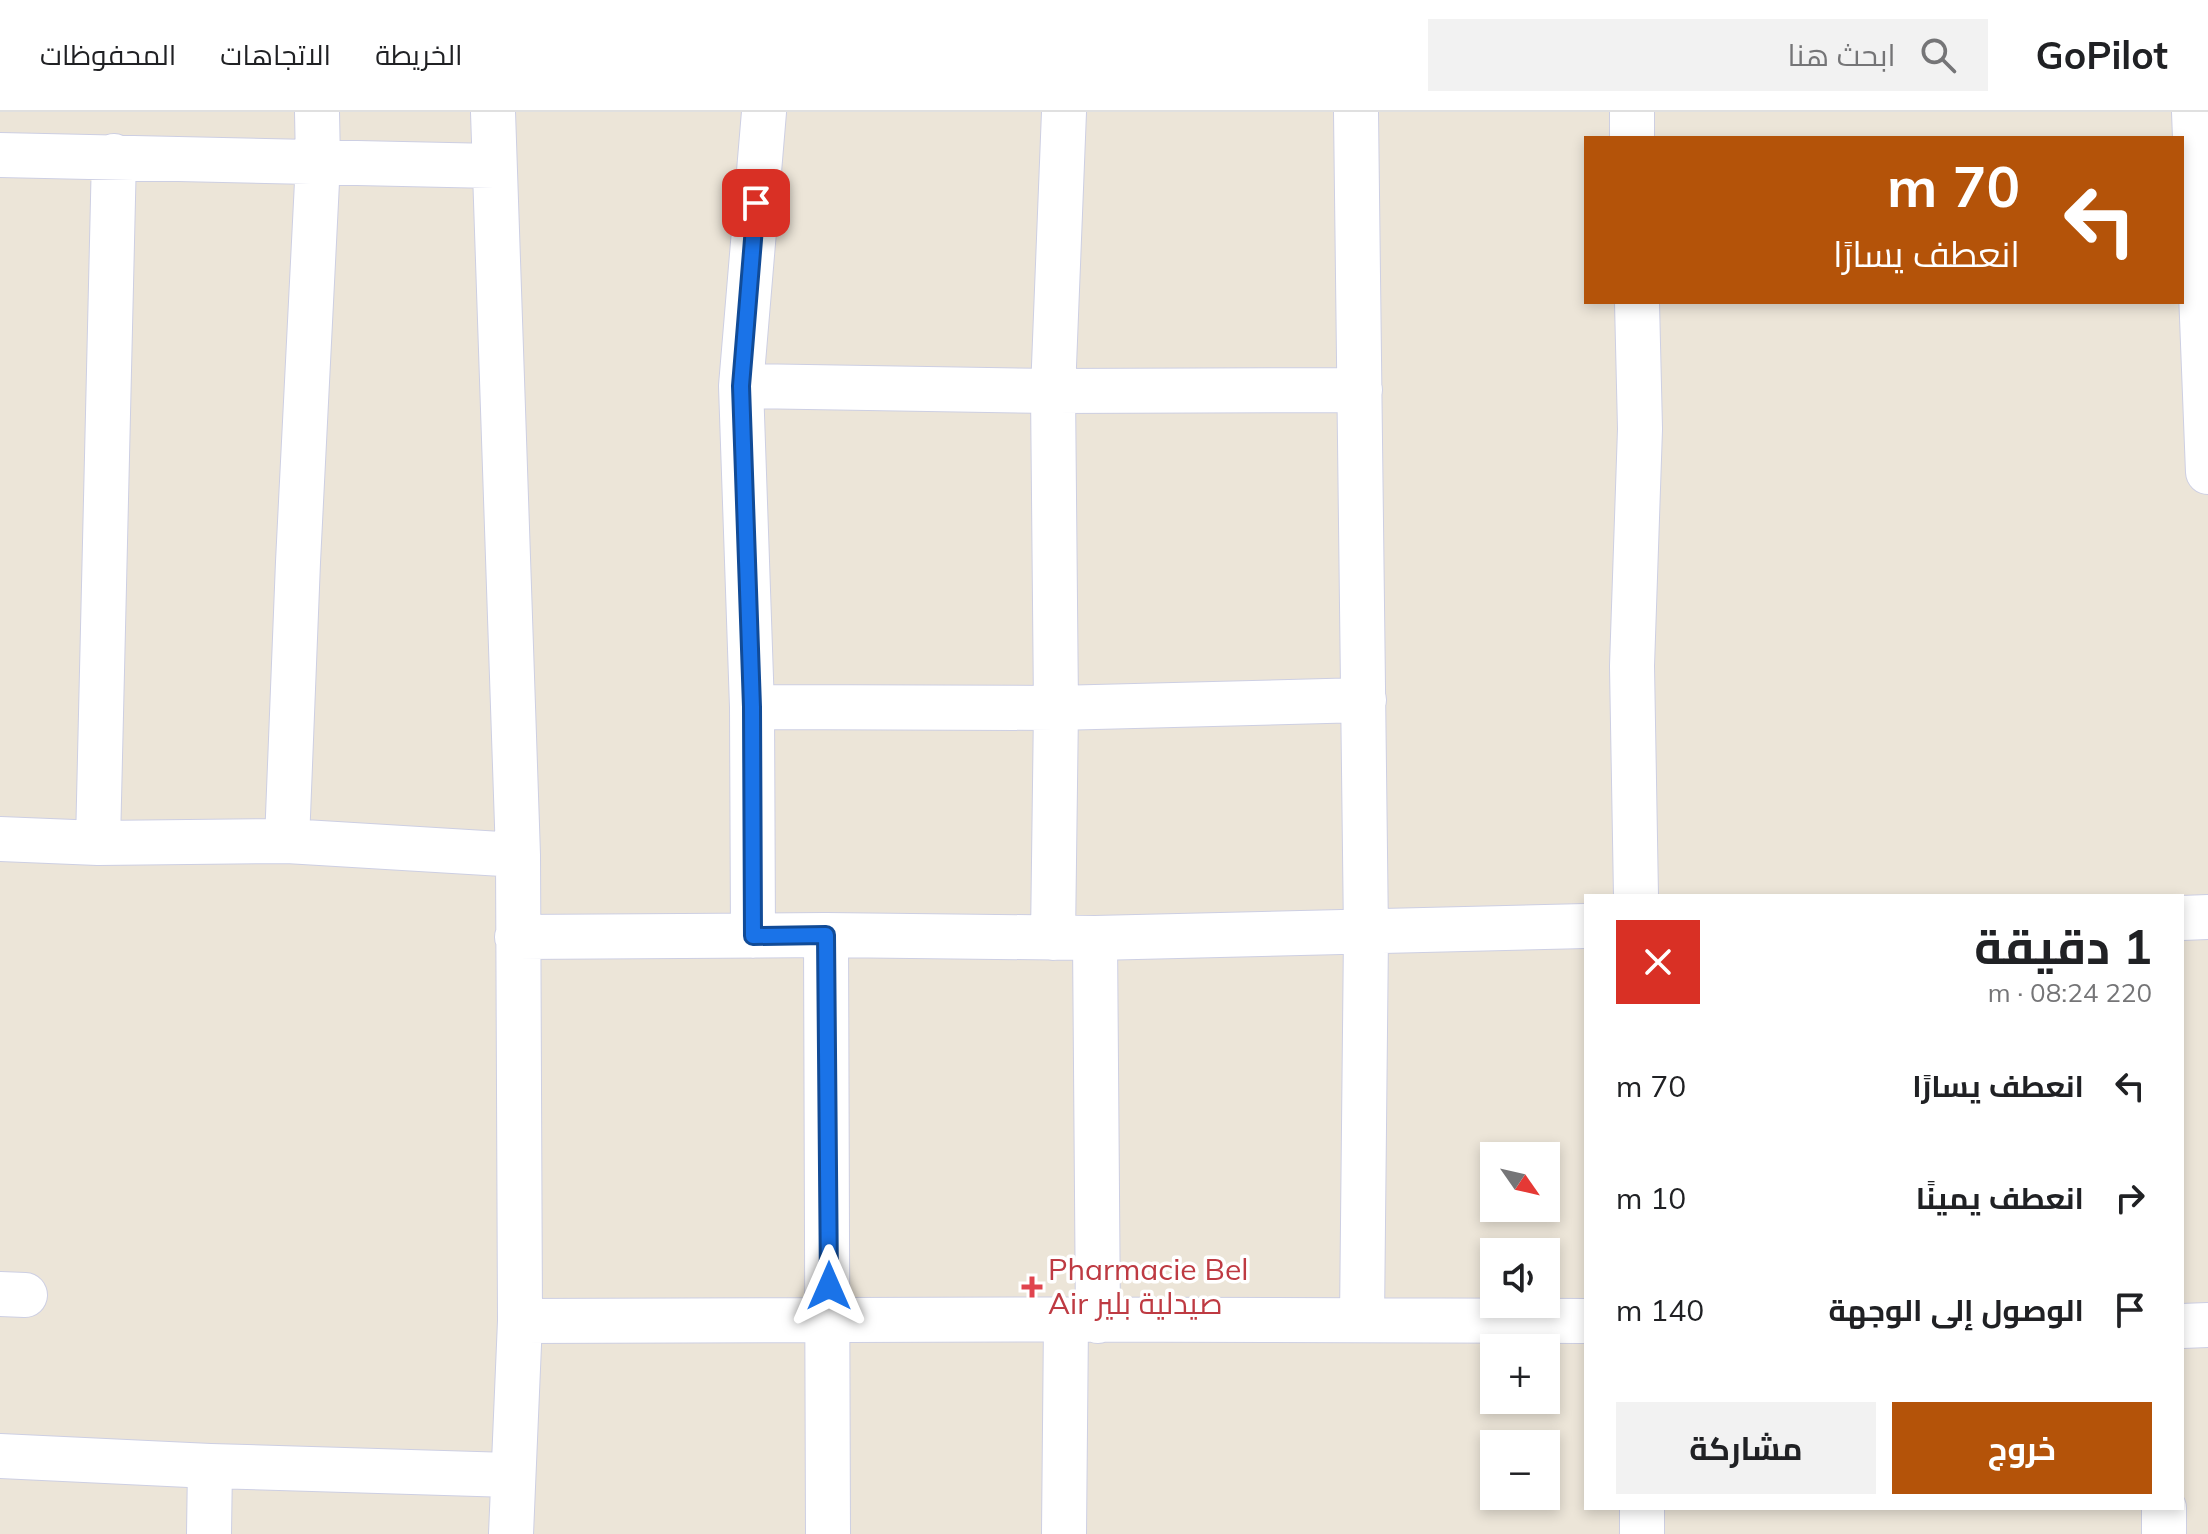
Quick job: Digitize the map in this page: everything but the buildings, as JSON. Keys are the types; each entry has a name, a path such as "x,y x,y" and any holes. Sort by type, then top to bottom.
{"street":[{"path":"287,841 298,547 318,162 317,112"},
{"path":"493,112 518,855 520,1321 511,1534"},
{"path":"753,936 752,707 741,386 764,112"},
{"path":"1064,112 1053,391 1056,708 1074,938 1082,1321 1064,1534"},
{"path":"1356,112 1366,934 1362,1320"},
{"path":"1632,112 1632,136"},
{"path":"2194,112 2208,472"},
{"path":"0,155 494,166"},
{"path":"98,843 114,156"},
{"path":"1636,894 1632,666 1640,429 1637,304"},
{"path":"741,386 1053,391 1360,390"},
{"path":"752,707 1056,708 1364,700"},
{"path":"0,839 98,843 287,841 518,855"},
{"path":"2184,918 2208,917"},
{"path":"517,937 826,935 1074,938 1366,934 1584,926"},
{"path":"826,935 828,1534"},
{"path":"520,1321 829,1318 1584,1321"},
{"path":"2184,1326 2208,1325"},
{"path":"0,1456 513,1475"},
{"path":"209,1534 210,1466"},
{"path":"1642,1510 1642,1534"},
{"path":"2164,1510 2164,1534"}],"place":[{"name":"Pharmacie Bel Air صيدلية بلير","path":"1032,1287"}],"route":[{"path":"756,203 741,386 752,707 753,936 826,935 829,1286"}]}
